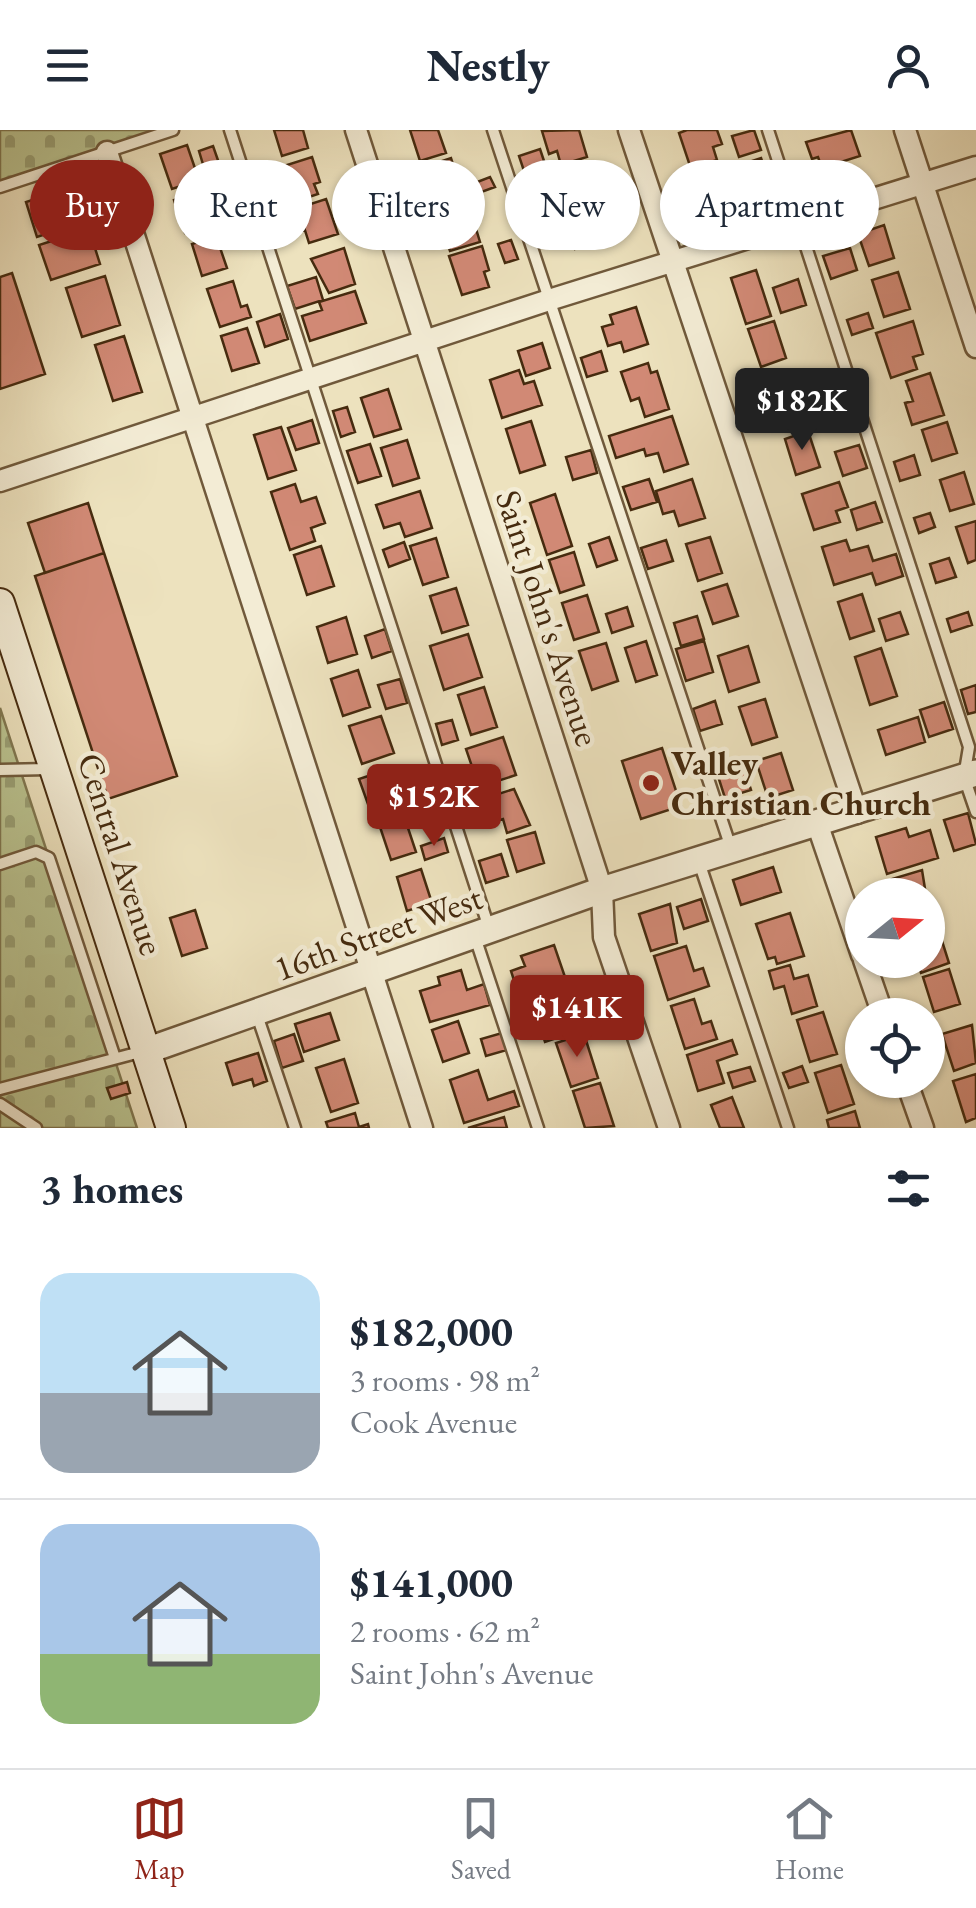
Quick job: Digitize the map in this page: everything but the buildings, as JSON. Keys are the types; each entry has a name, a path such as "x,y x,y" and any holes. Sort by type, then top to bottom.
{"main road":[{"name":"Central Avenue","path":"0,602 171,1128"}],"street":[{"name":"Saint John's Avenue","path":"356,130 602,890 604,937 668,1128"},
{"path":"630,130 857,812"},
{"path":"905,130 971,315 976,347"},
{"path":"106,152 422,1128"},
{"path":"879,197 976,167"},
{"path":"0,480 706,250"},
{"name":"16th Street West","path":"146,1051 602,890 818,826 970,775"},
{"path":"818,826 845,905"},
{"path":"912,1098 923,1128"}],"lane":[{"path":"0,187 174,130"},
{"path":"230,130 313,380 538,1128"},
{"path":"494,130 732,852"},
{"path":"768,130 778,160"},
{"path":"807,250 968,747 976,812"},
{"path":"0,770 54,768"},
{"path":"0,864 36,852 49,858 115,1058"},
{"path":"699,861 788,1128"},
{"path":"257,1013 295,1128"},
{"path":"0,1089 146,1051"},
{"path":"0,1104 36,1128"}],"green space":[{"path":"0,130 159,130 65,160 30,160 30,171 0,181"},
{"path":"0,708 137,1128 0,1128"}],"place":[{"name":"Valley Christian Church","path":"651,783"}]}
